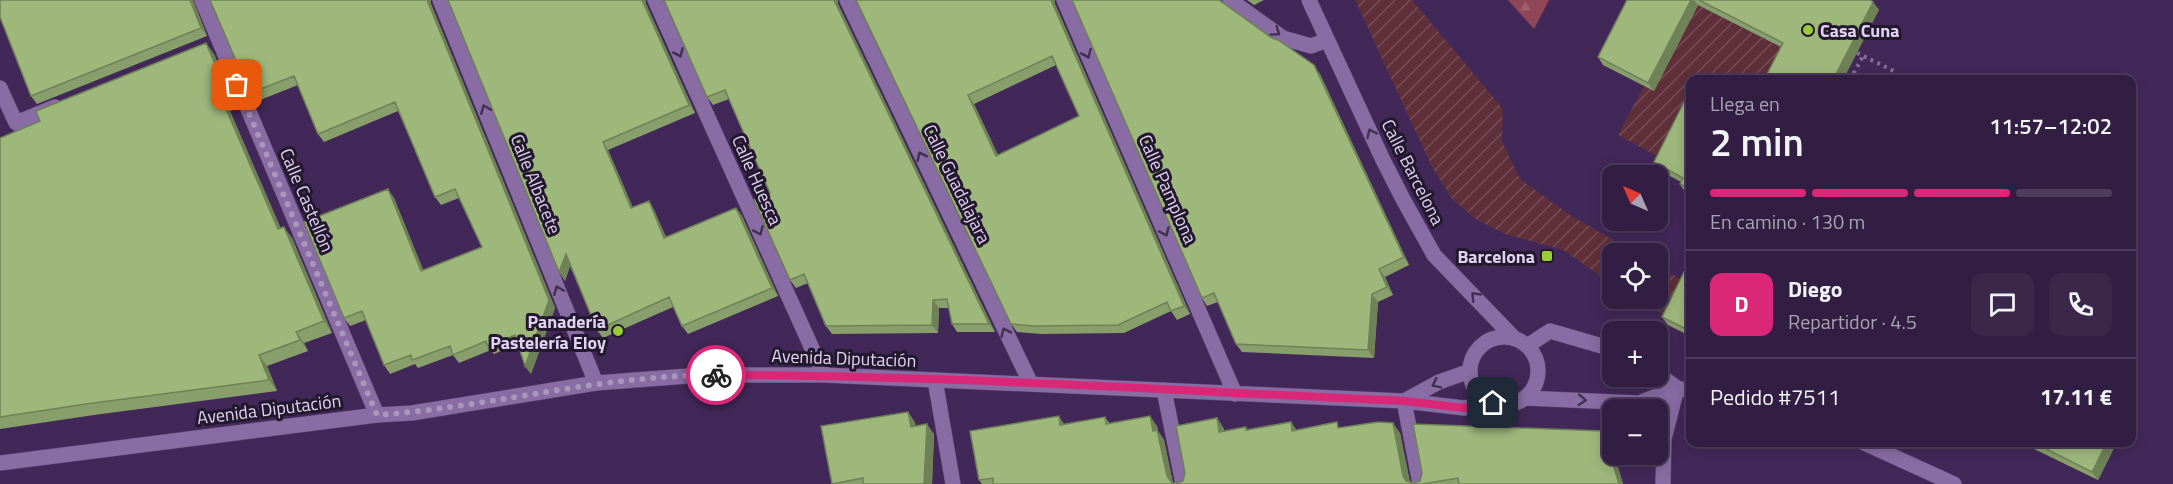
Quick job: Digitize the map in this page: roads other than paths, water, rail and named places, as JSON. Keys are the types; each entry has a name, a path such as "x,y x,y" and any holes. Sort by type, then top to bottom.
{"street":[{"name":"Calle Castellón","path":"202,0 214,44 377,415"},
{"name":"Calle Albacete","path":"440,0 596,383"},
{"name":"Calle Huesca","path":"655,0 824,375"},
{"name":"Calle Guadalajara","path":"847,0 1031,384"},
{"name":"Calle Pamplona","path":"1064,0 1235,394"},
{"path":"1230,0 1283,38 1311,46 1327,40"},
{"name":"Calle Barcelona","path":"1309,0 1404,201 1434,255 1521,342"},
{"path":"0,88 16,123 69,102"},
{"path":"1602,345 1550,331 1521,342 1495,337 1486,342 1474,355 1470,370 1473,385 1478,393 1493,403 1508,404 1524,398 1640,403 1684,390"},
{"path":"1521,342 1536,359 1538,369 1532,390 1524,398"},
{"path":"1420,484 1404,401 1439,382 1470,370"},
{"name":"Avenida Diputación","path":"0,463 377,415 412,413 596,383 701,375 824,375 1404,401 1464,408 1493,403"},
{"path":"935,380 952,484"},
{"path":"1668,380 1684,390"},
{"path":"1164,390 1182,484"},
{"path":"1663,484 1664,439 1684,390"},
{"path":"1873,447 1954,484"}],"place":[{"name":"Casa Cuna","path":"1808,30"},
{"name":"Barcelona","path":"1547,256"},
{"name":"Panadería Pastelería Eloy","path":"618,331"}]}
